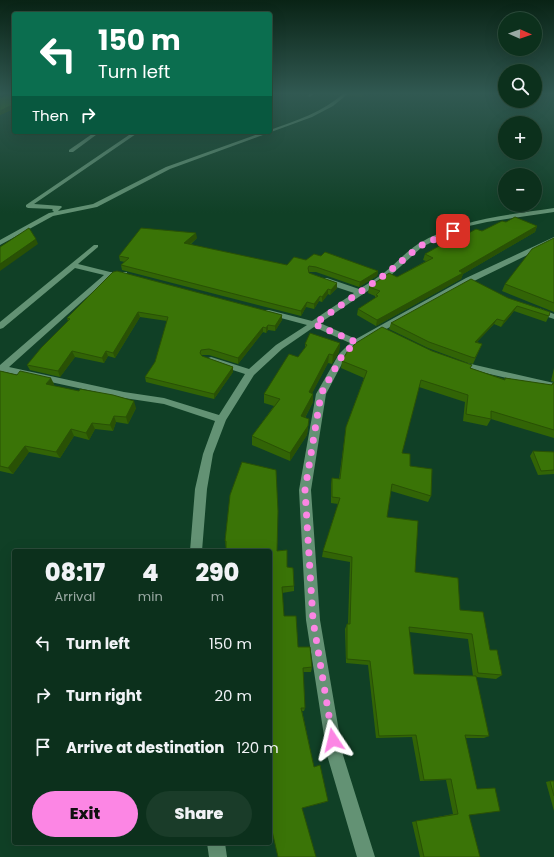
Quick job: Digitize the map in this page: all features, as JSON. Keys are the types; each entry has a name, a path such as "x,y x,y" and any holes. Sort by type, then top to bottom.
{"street":[{"path":"71,151 95,134"},
{"path":"0,243 51,214 59,207 28,206 134,134"},
{"path":"51,214 95,206 168,168 264,134"},
{"path":"196,549 202,489 208,454 221,419 251,374 279,346 314,324 386,274 420,246 440,236 467,225 487,220 554,210"},
{"path":"366,857 336,755 314,627 305,490 321,394 342,356 356,342 383,331 554,239"},
{"path":"0,326 96,246"},
{"path":"74,265 110,274 119,273 132,276"},
{"path":"1,368 103,278 110,274"},
{"path":"319,278 360,292"},
{"path":"528,307 554,317"},
{"path":"261,310 327,328 356,342"},
{"path":"206,358 251,374"},
{"path":"447,360 476,369 554,386"},
{"path":"1,368 124,395 164,401 221,419"},
{"path":"216,845 218,857"}],"building":[{"path":"515,217 537,226 459,271 463,273 377,320 358,309 378,296 376,295 380,291 369,287 389,273 397,277 433,258 425,254 462,233 465,235 476,229 482,231 502,221 506,222"},
{"path":"29,228 36,239 0,264 0,247"},
{"path":"141,228 196,233 184,243 287,265 294,257 306,260 314,254 321,256 325,252 378,271 360,282 309,266 309,273 337,283 331,290 328,289 322,297 320,296 314,304 307,302 301,311 121,265 129,258 119,256"},
{"path":"554,238 554,303 505,284 532,249"},
{"path":"117,271 282,315 275,326 268,325 266,328 263,327 238,358 209,349 201,350 200,353 202,356 233,367 214,394 145,377 155,362 168,317 138,312 113,353 106,351 102,358 72,351 58,371 27,365 41,348 70,319 67,318 113,272"},
{"path":"471,279 508,298 550,312 549,316 517,306 504,321 497,319 475,342 482,344 475,358 429,342 391,323"},
{"path":"382,327 432,351 472,365 470,368 505,380 505,378 552,385 554,383 554,430 491,411 491,419 466,414 468,395 421,380 402,453 410,454 410,466 432,469 431,496 392,484 387,517 418,521 415,572 458,578 460,610 483,612 490,650 497,650 502,675 478,673 472,634 409,627 414,674 476,676 489,736 465,735 477,789 495,788 500,811 469,815 480,857 424,857 416,821 458,814 451,779 424,780 416,735 379,736 370,661 347,659 347,624 350,624 352,557 323,551 340,498 332,497 332,478 340,479 346,427 367,371 342,361 347,352 356,343"},
{"path":"310,333 340,343 333,355 329,354 309,392 313,394 301,416 309,419 308,426 290,453 252,436 280,399 264,394 289,354 298,357 307,345 305,344"},
{"path":"0,371 17,375 20,371 51,378 46,384 79,391 80,389 113,395 134,401 126,417 114,416 110,425 92,423 86,433 71,429 56,452 25,446 8,468 0,466"},
{"path":"533,451 554,452 554,470 541,471"},
{"path":"242,462 276,470 278,511 277,551 287,550 287,567 293,568 294,586 282,587 284,616 296,616 298,647 310,647 312,667 303,668 305,708 301,708 314,767 320,765 328,801 302,808 316,857 278,857 272,831 272,549 226,549 225,541 230,495"},
{"path":"550,781 554,781 554,796"}],"route":[{"path":"333,740 313,620 305,490 321,394 342,356 356,342 327,328 314,324 386,274 420,246 453,231"}]}
